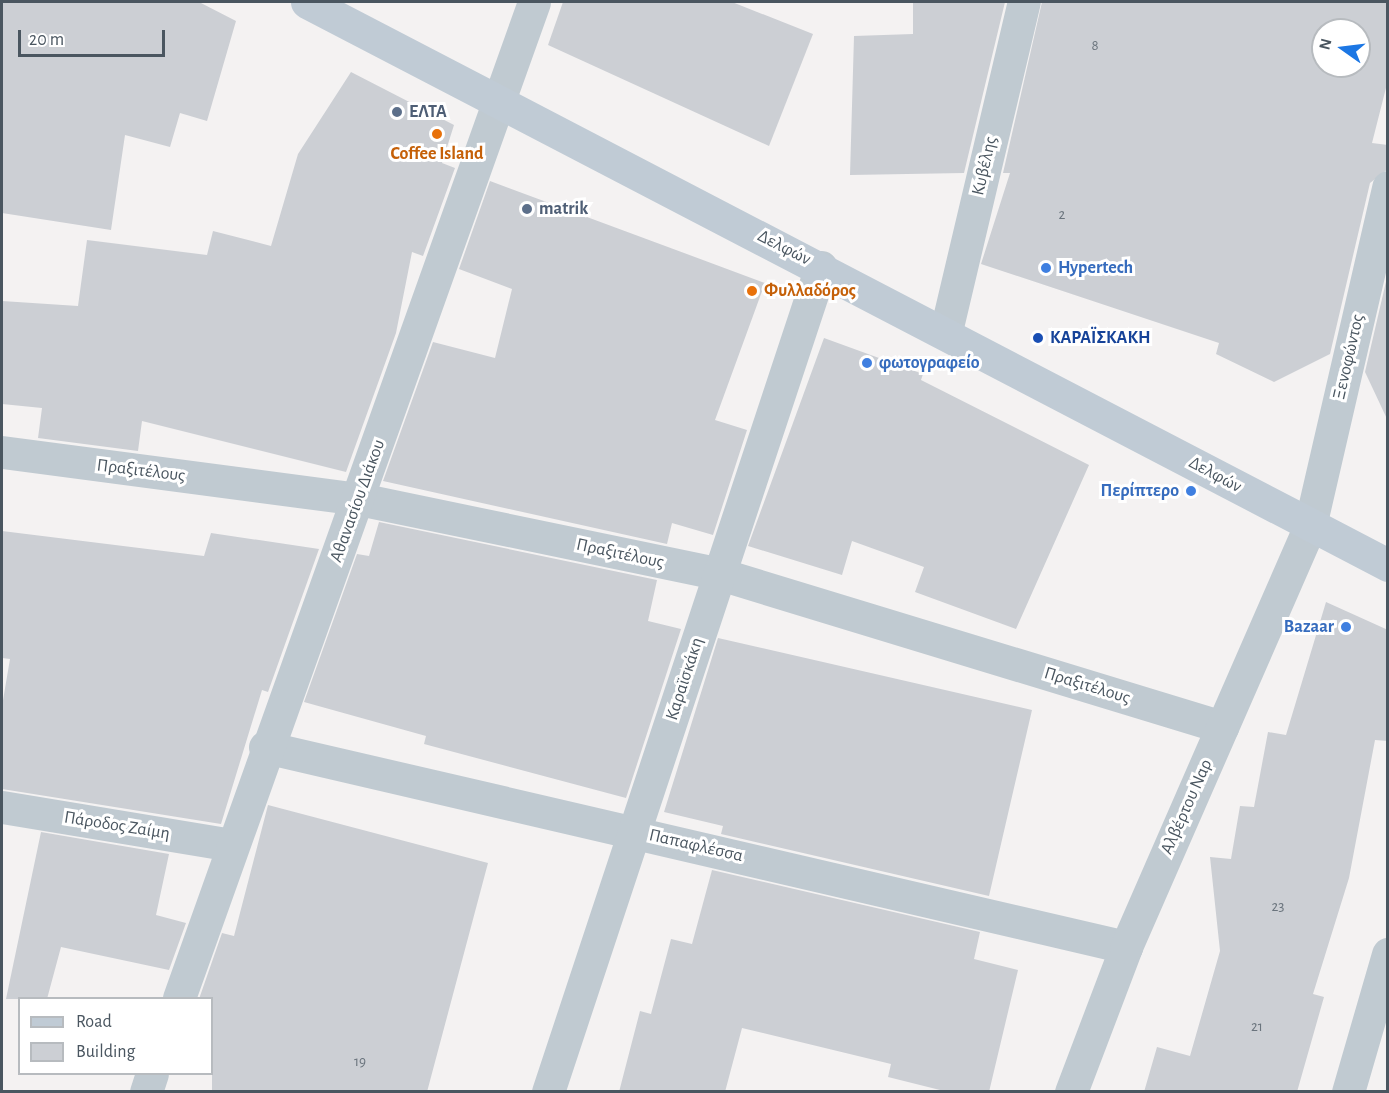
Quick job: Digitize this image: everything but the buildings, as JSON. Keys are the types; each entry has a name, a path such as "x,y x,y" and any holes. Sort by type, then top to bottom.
{"main road":[{"name":"Δελφών","path":"307,2 502,99 1388,565"}],"street":[{"name":"Αθανασίου Διάκου","path":"180,997 265,747 359,499 502,99 534,2"},
{"name":"Κυβέλης","path":"946,331 1024,2"},
{"name":"Ξενοφώντος","path":"1310,526 1388,188"},
{"name":"Καραϊσκάκη","path":"548,1092 821,267"},
{"name":"Πραξιτέλους","path":"2,452 359,499 720,574 1222,727"},
{"name":"Αλβέρτου Ναρ","path":"1071,1092 1126,947 1310,526"},
{"name":"Παπαφλέσσα","path":"265,747 1126,947"},
{"name":"Πάροδος Ζαίμη","path":"2,807 232,845"},
{"path":"1348,1092 1388,954"},
{"path":"146,1092 152,1075"}],"place":[{"name":"ΕΛΤΑ","path":"397,112"},
{"name":"Coffee Island","path":"437,134"},
{"name":"matrik","path":"527,209"},
{"name":"Hypertech","path":"1046,268"},
{"name":"Φυλλαδόρος","path":"752,291"},
{"name":"ΚΑΡΑΪΣΚΑΚΗ","path":"1038,338"},
{"name":"φωτογραφείο","path":"867,363"},
{"name":"Περίπτερο","path":"1191,491"},
{"name":"Bazaar","path":"1346,627"}]}
